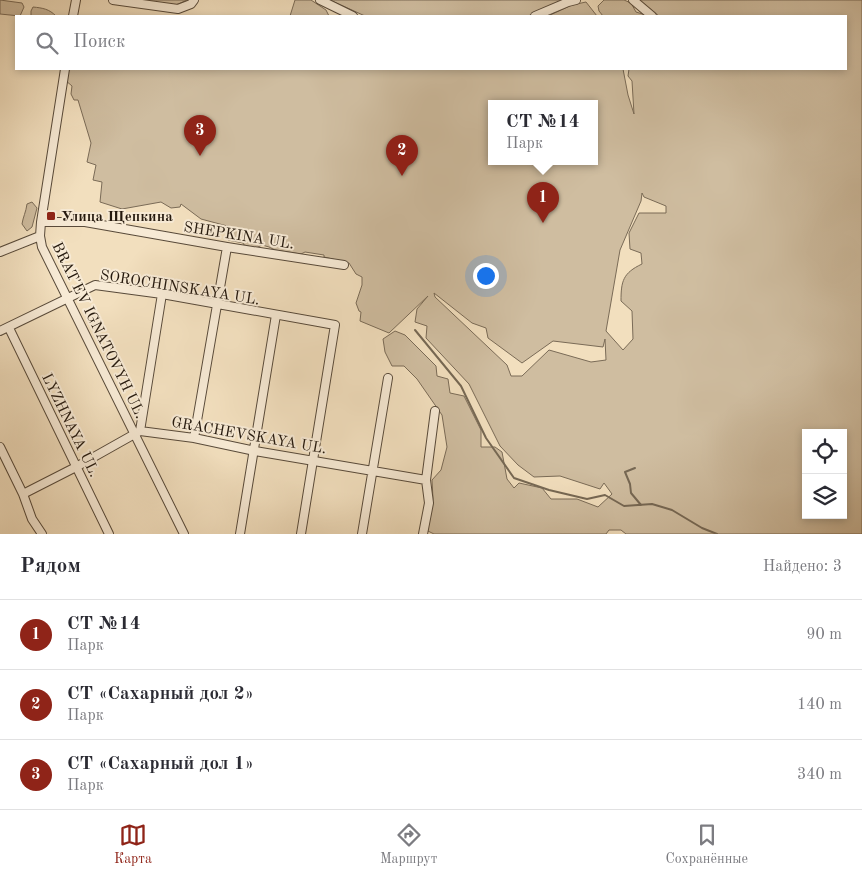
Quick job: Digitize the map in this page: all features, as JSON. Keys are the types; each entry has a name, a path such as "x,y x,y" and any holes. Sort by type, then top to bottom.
{"street":[{"path":"73,15 76,0"},
{"path":"113,0 178,9 192,2"},
{"path":"320,0 351,15"},
{"path":"537,15 576,0"},
{"path":"633,0 651,15"},
{"name":"BRAT'EV IGNATOVYH UL.","path":"65,70 40,236 46,257 137,432 184,534"},
{"name":"SHEPKINA UL.","path":"41,222 85,222 344,266"},
{"path":"0,252 40,236"},
{"path":"194,438 227,247"},
{"name":"SOROCHINSKAYA UL.","path":"0,331 95,285 162,294 276,316 335,325 314,461"},
{"path":"22,494 76,467 137,432 162,294"},
{"path":"240,534 276,316"},
{"name":"LYZHNAYA UL.","path":"9,328 109,534"},
{"path":"362,534 388,378"},
{"path":"424,534 428,503 426,480 436,411"},
{"name":"GRACHEVSKAYA UL.","path":"137,432 194,438 255,451 426,480"},
{"path":"0,447 32,519 42,534"},
{"path":"301,534 314,461"}],"shaded area":[{"path":"0,0 22,3 24,7 20,15 0,14"},
{"path":"134,0 187,0 176,5"},
{"path":"295,0 311,0 326,10 328,15 290,15"},
{"path":"330,0 568,0 530,15 363,15"},
{"path":"604,0 624,0 631,3 636,12 646,15 602,15 598,6"},
{"path":"639,0 862,0 862,534 626,534 621,530 609,530 606,534 434,534 426,530 433,499 432,480 441,470 447,447 442,415 417,379 404,366 392,366 385,352 383,339 395,331 405,335 436,366 437,376 448,379 450,393 464,396 481,430 481,447 495,447 502,452 507,479 514,488 519,483 542,488 551,499 577,499 598,507 612,494 604,483 600,489 560,476 534,477 518,465 500,446 469,384 426,338 427,326 415,322 417,309 428,296 389,333 360,321 361,312 356,303 362,285 362,277 356,274 349,263 324,257 324,255 275,250 262,245 256,248 228,240 231,227 201,219 181,204 180,207 171,208 161,202 122,209 100,202 102,182 93,180 96,165 87,162 91,143 78,100 74,100 71,94 72,86 65,80 67,70 623,70 634,114 632,81 628,76 629,70 847,70 847,15 658,15","holes":["642,193 644,197 666,206 666,213 639,213 629,233 630,249 641,253 642,264 624,278 621,301 632,311 633,339 623,350 606,331 620,250 641,201","434,293 472,323 486,328 488,338 522,363 553,341 603,347 605,339 606,360 591,362 549,350 522,376 511,376 507,365 435,297"]},
{"path":"586,2 596,15 550,15 572,5"},
{"path":"33,7 46,9 55,15 31,15"},
{"path":"32,202 37,208 32,227 27,231 22,224 27,204"}],"waterway":[{"path":"415,330 461,386 486,438 514,478 549,490 587,499 605,495 624,506 652,504 672,510 702,528 717,534"},
{"path":"635,468 625,472 630,484 631,493 641,505"}],"place":[{"name":"СТ «Сахарный дол 1»","path":"200,156"},
{"name":"СТ «Сахарный дол 2»","path":"402,176"},
{"name":"Улица Щепкина","path":"51,216"},
{"name":"СТ №14","path":"543,223"}]}
